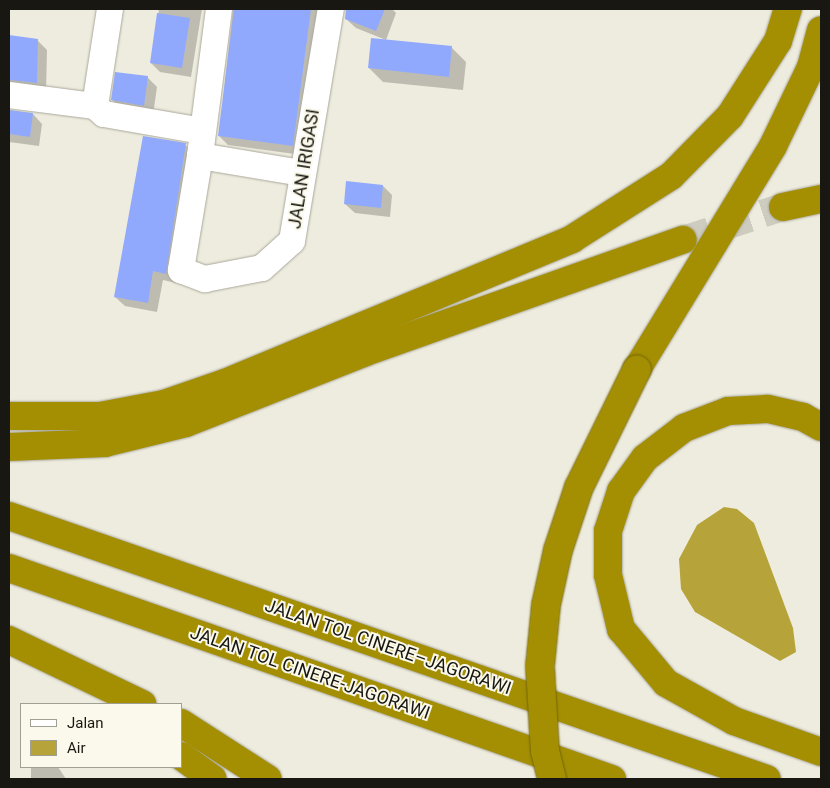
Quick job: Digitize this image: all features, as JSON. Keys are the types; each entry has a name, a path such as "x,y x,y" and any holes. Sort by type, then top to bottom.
{"highway":[{"path":"9,416 100,416 164,404 225,384 572,239 671,176 730,116 778,42 788,9"},
{"path":"552,779 545,751 540,666 550,587 579,487 637,369 773,146 811,67 821,30"},
{"path":"783,207 821,199"},
{"path":"9,447 105,443 186,423 366,352 683,240"},
{"path":"821,427 803,417 767,409 728,412 684,428 645,458 621,491 608,530 608,575 621,629 666,683 734,721 821,752"},
{"name":"JALAN TOL CINERE–JAGORAWI","path":"9,516 767,779"},
{"name":"JALAN TOL CINERE-JAGORAWI","path":"9,568 612,779"},
{"path":"9,640 140,703"},
{"path":"47,658 109,703"},
{"path":"182,724 268,779"},
{"path":"182,757 213,779"}],"street":[{"path":"95,106 110,9"},
{"path":"219,9 200,156 302,173"},
{"name":"JALAN IRIGASI","path":"200,156 180,270 205,279 262,268 292,241 331,9"},
{"path":"9,95 95,106 104,114 202,131"}],"water":[{"path":"724,507 737,509 754,523 793,628 796,652 780,661 695,612 681,589 679,559 697,525"}],"building":[{"path":"234,9 311,9 293,146 218,136"},
{"path":"346,9 385,9 376,31 345,19"},
{"path":"157,13 190,18 182,68 150,63"},
{"path":"9,35 38,39 37,83 9,80"},
{"path":"371,38 452,46 449,77 368,68"},
{"path":"115,72 148,76 144,106 111,100"},
{"path":"9,110 33,113 30,137 9,134"},
{"path":"143,136 186,143 166,274 153,271 148,303 114,297"},
{"path":"346,181 383,185 381,208 344,204"}],"tunnel":[{"path":"683,240 783,207"}]}
